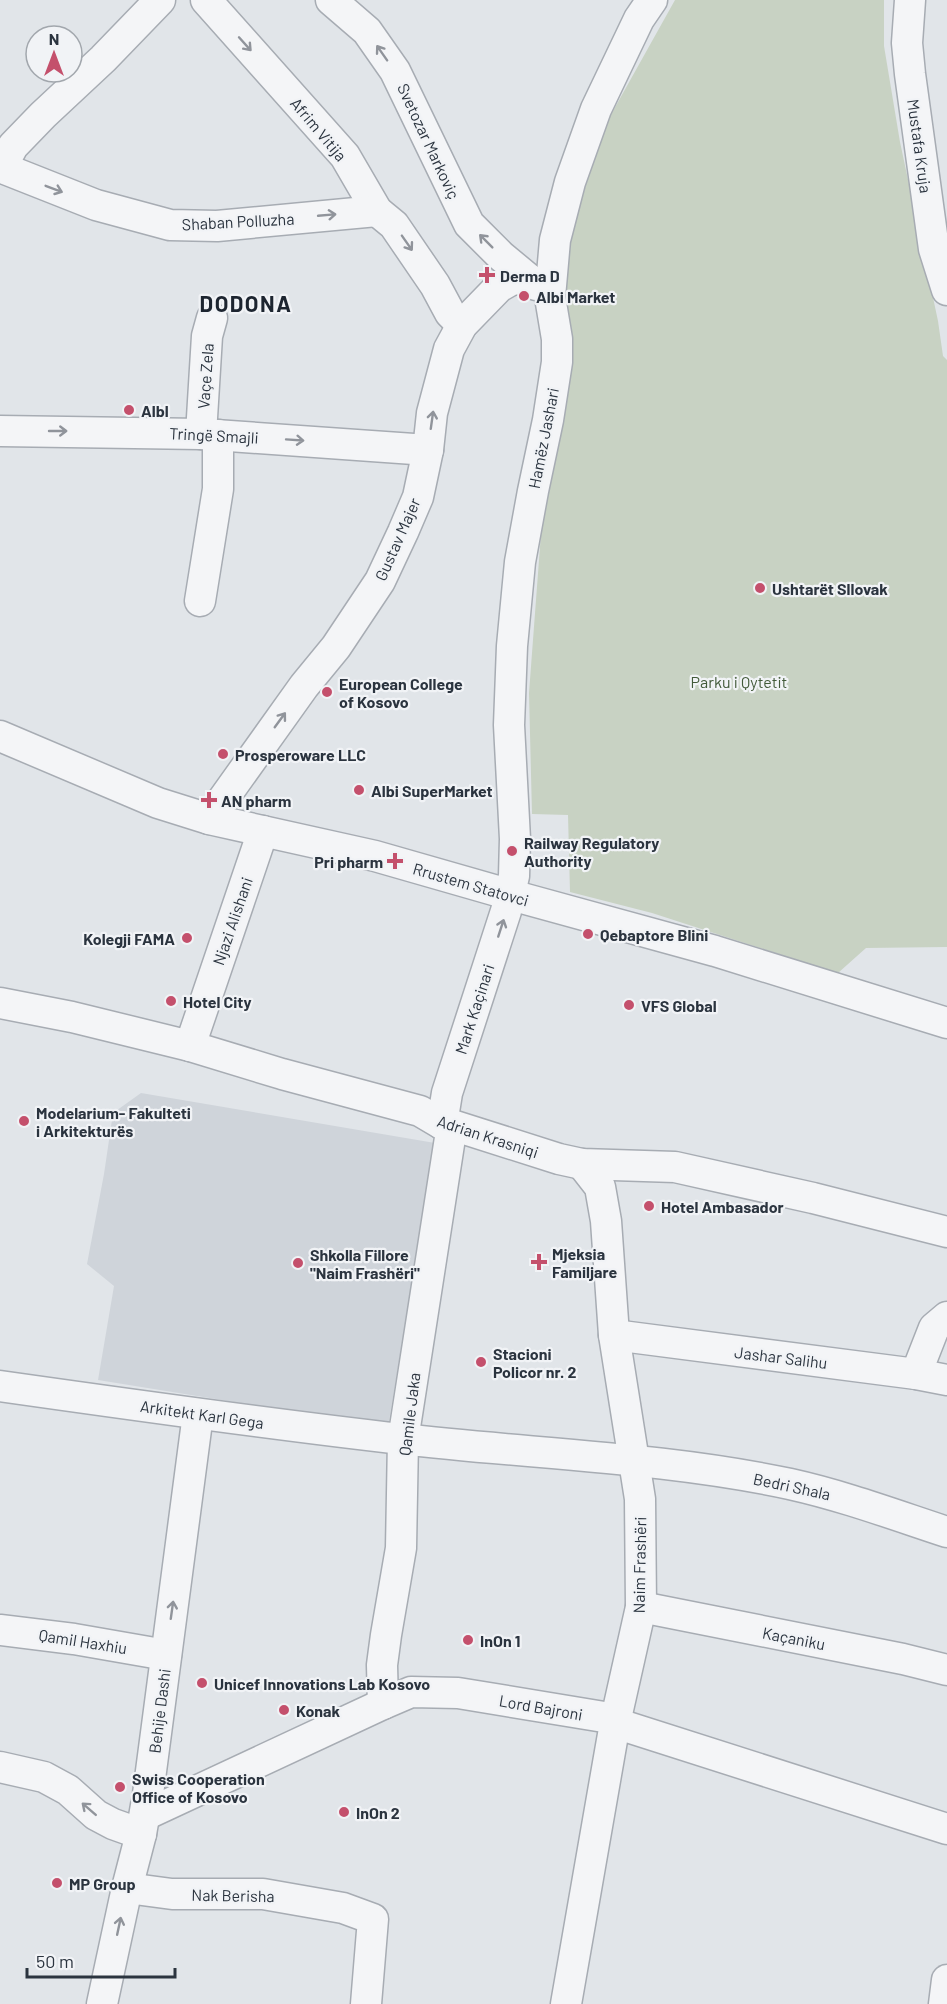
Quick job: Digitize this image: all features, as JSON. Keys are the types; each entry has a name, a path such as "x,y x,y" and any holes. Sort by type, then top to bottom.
{"street":[{"path":"1,168 20,138 103,59 160,0"},
{"name":"Afrim Vitija","path":"206,0 345,156 377,211 394,225 435,285 450,313 462,325"},
{"name":"Svetozar Markoviç","path":"330,0 367,31 395,71 469,224 501,256 540,289"},
{"name":"Hamëz Jashari","path":"511,895 515,839 509,725 512,646 520,562 557,362 557,339 540,289 570,182 596,109 639,19 652,0"},
{"name":"Mustafa Kruja","path":"910,0 907,43 910,74 934,249 947,290"},
{"name":"Shaban Polluzha","path":"1,168 96,205 170,225 217,226 377,211"},
{"name":"Gustav Majer","path":"210,819 304,686 336,647 380,581 404,532 418,496 428,450 432,413 449,349 462,325 499,287 513,279 540,289"},
{"name":"Vaçe Zela","path":"200,601 218,489 210,434 207,336 212,318"},
{"name":"Tringë Smajli","path":"0,431 210,434 428,450"},
{"name":"Rrustem Statovci","path":"0,736 158,803 210,819 375,856 715,951 947,1023"},
{"name":"Njazi Alishani","path":"190,1046 263,831"},
{"name":"Mark Kaçinari","path":"447,1124 447,1093 511,895"},
{"name":"Adrian Krasniqi","path":"0,1003 72,1017 190,1046 282,1074 420,1111 447,1124 559,1159 582,1164 675,1167 813,1198 947,1232"},
{"name":"Qamile Jaka","path":"383,1704 382,1665 400,1548 404,1440 447,1124"},
{"name":"Naim Frashëri","path":"566,2004 615,1723 641,1607 640,1499 614,1335 606,1221 600,1187 582,1164"},
{"path":"916,1374 934,1328 947,1317"},
{"name":"Jashar Salihu","path":"614,1335 947,1380"},
{"name":"Arkitekt Karl Gega","path":"0,1386 404,1440 633,1461"},
{"name":"Behije Dashi","path":"102,2004 143,1825 198,1414"},
{"name":"Bedri Shala","path":"633,1461 738,1475 835,1494 947,1532"},
{"name":"Kaçaniku","path":"641,1607 903,1659 947,1670"},
{"name":"Qamil Haxhiu","path":"0,1629 166,1655"},
{"name":"Lord Bajroni","path":"143,1825 411,1692 458,1693 604,1717 615,1723 947,1829"},
{"path":"0,1767 44,1777 68,1791 96,1815 113,1824 143,1825"},
{"name":"Nak Berisha","path":"127,1888 181,1894 263,1894 289,1897 343,1908 373,1919 366,2004"},
{"path":"944,2004 947,1980"}],"shaded area":[{"name":"Shkolla Fillore \"Naim Frashëri\"","path":"141,1093 435,1143 388,1427 98,1380 114,1286 87,1264 113,1113"}],"green space":[{"name":"Parku i Qytetit","path":"675,0 884,0 884,46 900,142 938,321 943,356 947,360 947,947 866,948 838,973 652,913 570,892 568,815 532,814 529,693 560,281 599,136"}],"place":[{"name":"Derma D","path":"487,275"},
{"name":"Albi Market","path":"524,296"},
{"name":"Albl","path":"129,410"},
{"name":"Ushtarët Sllovak","path":"760,588"},
{"name":"European College of Kosovo","path":"327,692"},
{"name":"Prosperoware LLC","path":"223,754"},
{"name":"Albi SuperMarket","path":"359,790"},
{"name":"AN pharm","path":"209,800"},
{"name":"Railway Regulatory Authority","path":"512,851"},
{"name":"Pri pharm","path":"395,861"},
{"name":"Qebaptore Blini","path":"588,934"},
{"name":"Kolegji FAMA","path":"187,938"},
{"name":"Hotel City","path":"171,1001"},
{"name":"VFS Global","path":"629,1005"},
{"name":"Modelarium- Fakulteti i Arkitekturës","path":"24,1121"},
{"name":"Hotel Ambasador","path":"649,1206"},
{"name":"Mjeksia Familjare","path":"539,1262"},
{"name":"Shkolla Fillore \"Naim Frashëri\"","path":"298,1263"},
{"name":"Stacioni Policor nr. 2","path":"481,1362"},
{"name":"InOn 1","path":"468,1640"},
{"name":"Unicef Innovations Lab Kosovo","path":"202,1683"},
{"name":"Konak","path":"284,1710"},
{"name":"Swiss Cooperation Office of Kosovo","path":"120,1787"},
{"name":"InOn 2","path":"344,1812"},
{"name":"MP Group","path":"57,1883"}],"district":[{"name":"DODONA","path":"246,303"}]}
